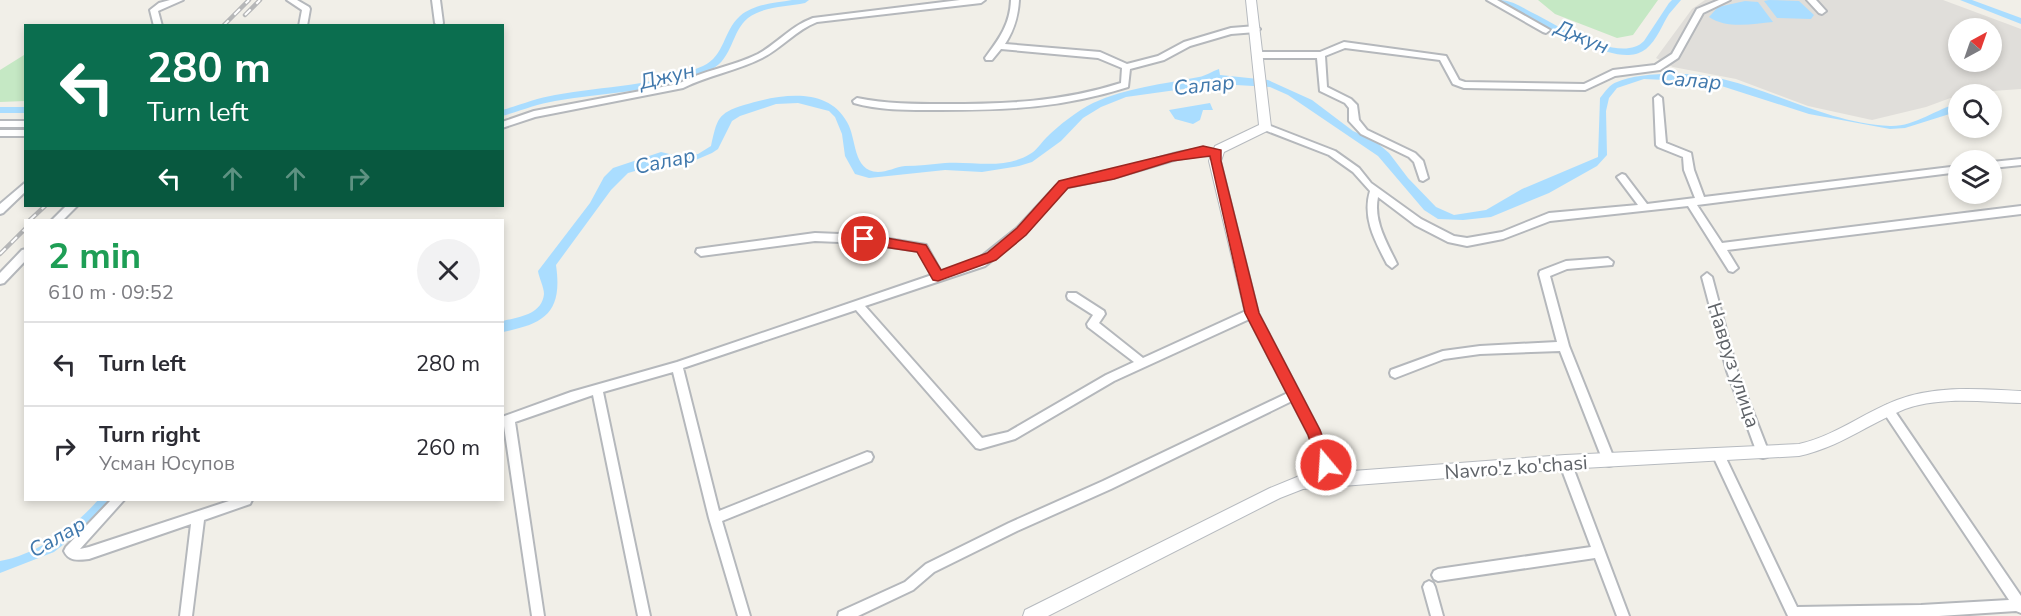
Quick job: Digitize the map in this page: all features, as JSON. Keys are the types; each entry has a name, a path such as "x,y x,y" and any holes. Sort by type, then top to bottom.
{"street":[{"path":"158,24 154,10 179,0"},
{"path":"291,0 306,9 303,24"},
{"path":"436,0 439,23"},
{"path":"504,124 534,114 680,86 689,81 731,69 764,54 798,27 816,20 981,0"},
{"path":"989,58 1008,36 1016,0"},
{"path":"1251,0 1259,55 1260,96 1265,127"},
{"path":"1491,0 1546,30"},
{"path":"1259,55 1321,55 1344,45 1443,58 1456,82 1464,85 1585,87 1613,73 1657,68 1668,62 1700,11 1726,0"},
{"path":"1810,0 1822,11"},
{"path":"999,46 1100,56 1126,67 1161,58 1187,44 1231,31 1256,28"},
{"path":"1321,55 1323,89 1354,107 1353,121 1364,132 1412,155 1418,161 1423,178"},
{"path":"857,101 895,107 1036,105 1085,99 1125,85 1126,67"},
{"path":"1658,98 1661,145 1688,155 1696,202 1733,268"},
{"path":"0,124 24,124"},
{"path":"538,616 506,421 597,388 676,366 991,257 1021,231 1064,184 1114,174 1171,156 1203,151 1216,153 1265,127 1332,153 1356,170 1375,190 1435,232 1467,242 1503,235 1549,217 1645,208 1948,170"},
{"path":"0,133 24,133"},
{"path":"1216,153 1218,172 1252,313 1315,434 1334,481"},
{"path":"2002,164 2021,162"},
{"path":"1622,177 1645,208"},
{"path":"0,210 24,187"},
{"path":"1375,190 1370,202 1375,228 1392,264"},
{"path":"58,219 71,207"},
{"path":"1721,247 2021,210"},
{"path":"701,252 815,237 864,239 922,248 938,276"},
{"path":"0,280 24,255"},
{"path":"1608,262 1566,265 1544,274 1564,346 1609,461"},
{"name":"Навруз улица","path":"1707,277 1732,371 1763,453"},
{"path":"1072,296 1100,314 1092,324 1141,362"},
{"path":"857,304 981,444 1011,436 1141,362 1252,313"},
{"path":"1395,373 1443,355 1480,350 1564,346"},
{"path":"676,366 715,518 744,616"},
{"path":"597,388 644,616"},
{"path":"844,616 909,586 930,568 1013,527 1107,485 1294,394"},
{"name":"Navro'z ko'chasi","path":"1031,616 1275,493 1302,482 1565,462 1719,456 1798,450 1831,442 1888,410 1928,397 2021,397"},
{"path":"1888,410 2020,606"},
{"path":"1719,456 1794,614 2020,606"},
{"path":"715,518 867,457"},
{"path":"1565,462 1623,616"},
{"path":"1302,482 1326,465"},
{"path":"117,501 70,551 76,555 89,553 243,501"},
{"path":"186,616 198,516"},
{"path":"1438,575 1599,552"},
{"path":"1429,587 1437,616"}],"shaded area":[{"path":"1705,0 1943,0 1991,18 1948,18 1948,72 2002,72 2002,22 2021,29 2021,89 2002,90 2002,84 1948,84 1948,99 1926,107 1872,120 1808,106 1736,79 1673,67 1656,58 1692,9"}],"green space":[{"path":"1538,0 1658,0 1633,35 1617,38 1555,14"},
{"path":"24,55 24,101 0,102 0,70"}],"water":[{"path":"1745,1 1758,2 1773,22 1731,24 1709,17 1718,7"},
{"path":"1764,1 1799,1 1814,15 1811,19 1777,18"},
{"name":"Салар","path":"1219,69 1220,75 1268,80 1312,100 1353,131 1375,141 1389,153 1408,178 1436,207 1454,215 1486,210 1522,189 1598,157 1600,98 1614,83 1638,76 1691,74 1713,77 1757,89 1844,119 1867,124 1899,126 1948,107 1948,114 1905,128 1890,129 1809,114 1709,82 1644,79 1617,88 1609,98 1606,111 1607,155 1597,166 1549,193 1491,217 1463,220 1438,219 1424,210 1378,156 1288,95 1270,87 1219,84 1126,97 1101,107 1083,118 1061,141 1032,162 982,172 945,170 869,178 855,174 845,156 842,134 835,117 829,111 798,103 776,104 732,121 718,149 712,153 684,165 642,169 628,173 611,190 556,265 556,295 548,313 530,325 504,332 504,321 528,314 539,307 544,294 538,271 590,203 604,177 613,168 661,152 678,156 698,154 711,146 720,119 735,108 786,96 814,98 827,102 838,110 847,122 859,160 870,170 878,172 905,166 945,163 989,164 1020,159 1035,151 1062,123 1093,103 1158,84 1202,76"},
{"path":"1210,103 1213,110 1203,110 1200,120 1193,124 1175,119 1169,110"},
{"name":"Салар","path":"97,501 114,501 97,518 54,552 0,573 0,561 14,558 41,546 66,530"}],"waterway":[{"name":"Джун","path":"504,112 549,99 653,83 692,73 708,67 721,57 734,29 750,13 765,7 805,0"},
{"name":"Джун","path":"1503,0 1573,37 1614,51 1630,52 1642,48 1647,43 1667,11 1677,0"},
{"name":"Джун","path":"1964,0 2021,21"},
{"name":"Джун","path":"0,110 24,110"}],"railway":[{"path":"225,24 249,0"},
{"path":"245,15 260,0"},
{"path":"31,219 44,207"},
{"path":"0,254 24,230"}],"route":[{"path":"864,239 922,248 938,276 991,257 1032,220 1064,184 1114,174 1171,156 1203,151 1216,153 1215,161 1252,313 1315,434 1326,465"}]}
